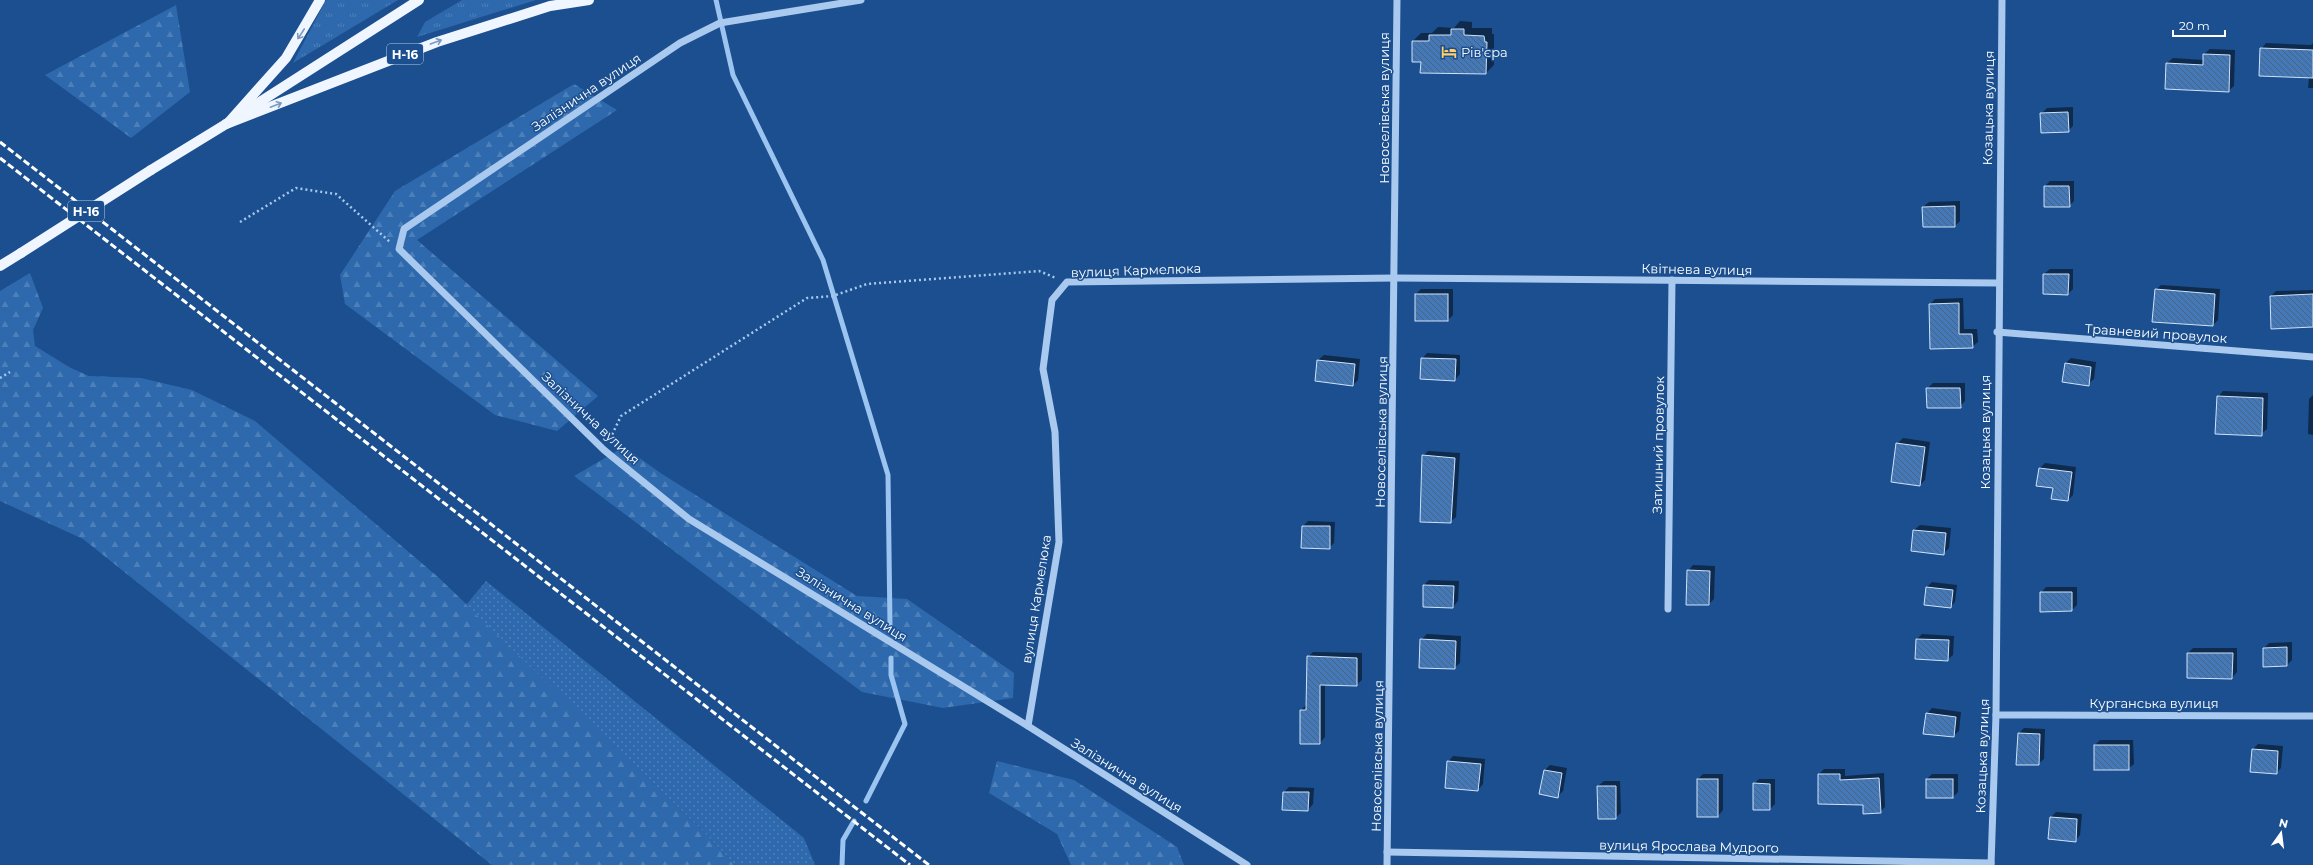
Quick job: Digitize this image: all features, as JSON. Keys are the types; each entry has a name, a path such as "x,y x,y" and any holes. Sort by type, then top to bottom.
{"main road":[{"path":"226,124 286,58 320,0"},
{"name":"Н-16","path":"0,266 150,170 226,124 419,0"},
{"name":"Н-16","path":"226,124 437,42 550,6 589,0"}],"street":[{"name":"Залізнична вулиця","path":"861,0 720,22 680,43 404,229 398,250 604,450 689,518 1028,726 1247,865"},
{"name":"Новоселівська вулиця","path":"1387,865 1395,278 1397,0"},
{"name":"Козацька вулиця","path":"1991,864 1996,715 1997,332 2002,0"},
{"name":"Квітнева вулиця","path":"1395,278 1998,283"},
{"name":"вулиця Кармелюка","path":"1028,726 1058,542 1055,432 1043,369 1052,300 1067,282 1395,278"},
{"name":"Затишний провулок","path":"1668,609 1672,280"},
{"name":"Травневий провулок","path":"1997,332 2313,357"},
{"name":"Курганська вулиця","path":"1996,715 2313,716"},
{"name":"вулиця Ярослава Мудрого","path":"1387,852 1991,864"}],"path":[{"path":"240,222 296,188 336,194 398,250"},
{"path":"604,450 621,416 807,298 833,296 867,284 1038,271 1067,282"},
{"path":"0,378 10,372"}],"green space":[{"path":"326,0 398,0 293,63"},
{"path":"462,0 536,0 417,37 425,22"},
{"path":"176,5 190,92 131,138 45,75"},
{"path":"574,84 617,110 417,240 598,396 557,431 495,415 345,304 340,275 395,191"},
{"path":"30,273 43,308 33,330 35,346 69,367 89,376 141,378 192,390 255,421 438,577 702,830 735,865 492,865 83,539 0,501 0,291"},
{"path":"624,447 662,474 857,596 907,599 1014,673 1013,698 943,708 862,692 574,476"},
{"path":"486,581 804,838 815,865 735,865 702,830 466,605"},
{"path":"997,761 1074,780 1177,847 1184,865 1071,865 1057,834 989,793"}],"building":[{"name":"Рів'єра","path":"1451,29 1464,29 1464,35 1484,36 1485,42 1487,42 1486,74 1420,73 1421,62 1412,62 1412,41 1429,41 1429,35 1451,35"},
{"path":"2260,48 2313,50 2313,78 2259,76"},
{"path":"2203,54 2230,55 2229,92 2165,89 2166,63 2203,65"},
{"path":"2068,112 2069,132 2041,133 2040,113"},
{"path":"2044,186 2069,186 2070,207 2044,207"},
{"path":"1955,206 1955,227 1923,227 1922,207"},
{"path":"2043,274 2069,274 2068,295 2043,294"},
{"path":"2155,289 2215,294 2213,326 2152,322"},
{"path":"1415,294 1448,294 1448,321 1415,321"},
{"path":"2313,294 2313,327 2271,329 2270,296"},
{"path":"1959,303 1959,334 1972,334 1973,348 1930,349 1929,304"},
{"path":"1421,358 1456,359 1455,381 1420,379"},
{"path":"1317,360 1355,364 1353,386 1315,381"},
{"path":"2065,363 2091,367 2089,386 2062,382"},
{"path":"1926,388 1960,388 1961,408 1927,408"},
{"path":"2217,396 2263,398 2262,436 2215,434"},
{"path":"1896,443 1925,447 1920,486 1891,482"},
{"path":"1422,455 1455,458 1451,523 1420,522"},
{"path":"2039,468 2072,472 2068,501 2051,499 2053,488 2036,486"},
{"path":"1302,526 1330,526 1330,549 1301,548"},
{"path":"1913,530 1946,533 1944,555 1911,551"},
{"path":"1687,570 1710,571 1709,605 1686,605"},
{"path":"1423,585 1454,586 1453,608 1423,607"},
{"path":"1926,587 1953,590 1951,608 1924,605"},
{"path":"2040,592 2072,592 2072,611 2040,612"},
{"path":"1420,639 1456,641 1455,669 1419,668"},
{"path":"1916,639 1949,640 1948,661 1915,659"},
{"path":"2287,647 2287,666 2263,667 2263,648"},
{"path":"2187,653 2233,653 2232,679 2187,678"},
{"path":"1307,656 1357,658 1357,686 1320,685 1320,744 1300,744 1300,710 1306,710"},
{"path":"1926,713 1956,717 1954,737 1923,734"},
{"path":"2018,733 2040,734 2039,765 2016,765"},
{"path":"2094,745 2129,745 2129,770 2094,770"},
{"path":"2252,749 2278,751 2277,774 2250,772"},
{"path":"1447,761 1481,764 1478,791 1445,788"},
{"path":"1544,770 1562,773 1558,798 1539,794"},
{"path":"1818,774 1840,774 1840,780 1879,778 1881,813 1863,814 1863,805 1818,804"},
{"path":"1697,779 1718,779 1718,817 1697,817"},
{"path":"1926,779 1953,779 1953,798 1926,798"},
{"path":"1753,783 1770,784 1770,810 1753,810"},
{"path":"1597,786 1616,786 1616,819 1598,819"},
{"path":"1283,792 1309,792 1308,811 1282,810"},
{"path":"2050,817 2077,819 2076,842 2048,839"}],"waterway":[{"path":"716,0 733,75 823,260 888,475 890,626"},
{"path":"866,801 905,724 891,675 891,658"},
{"path":"842,865 843,840 854,821"}],"railway":[{"path":"0,142 929,865"},
{"path":"0,158 910,865"}],"place":[{"name":"Рів'єра","path":"1449,52"}]}
